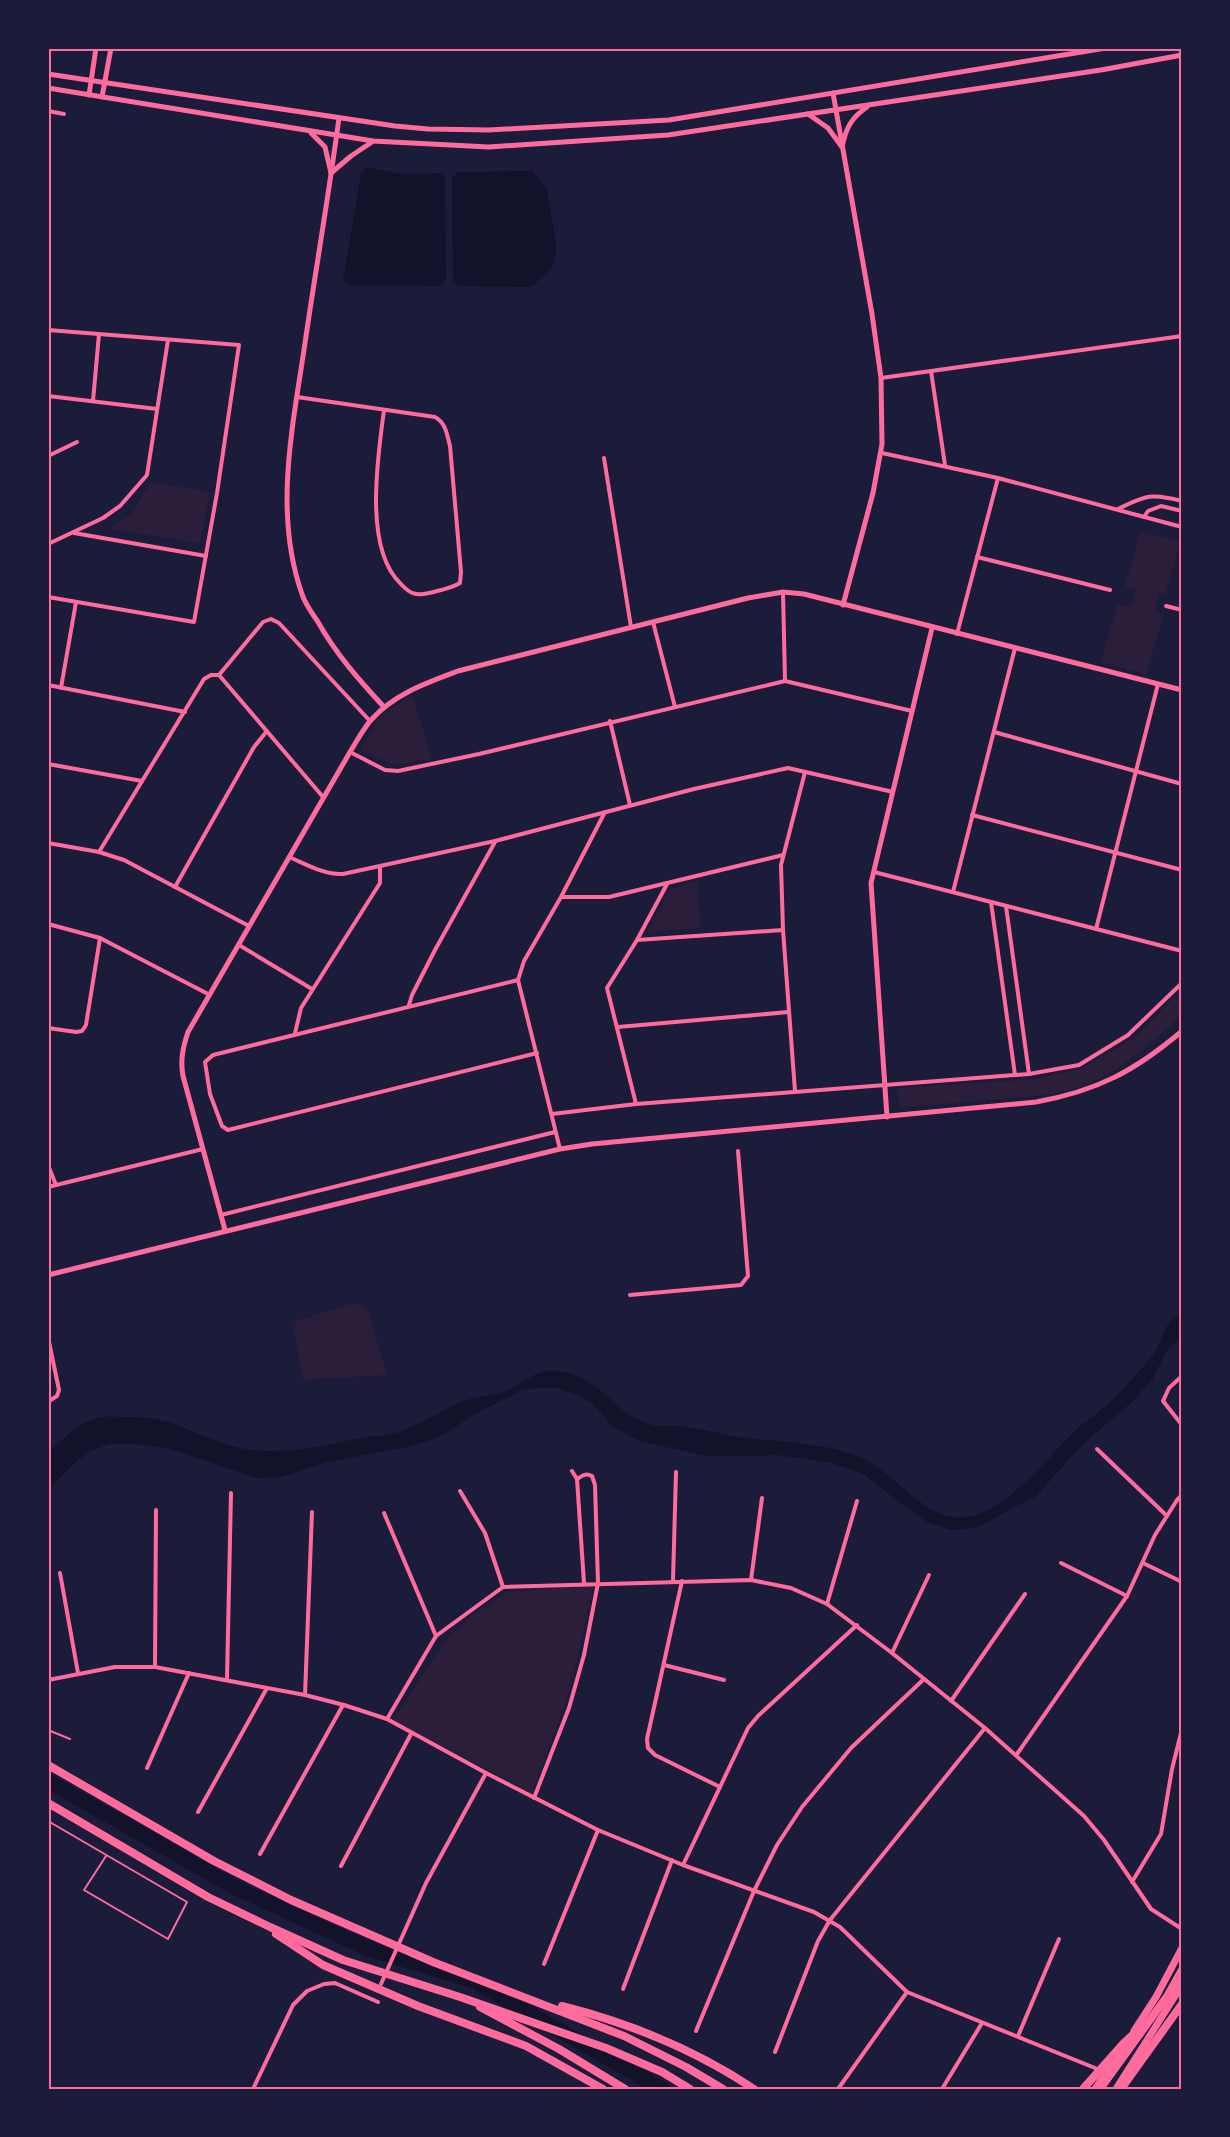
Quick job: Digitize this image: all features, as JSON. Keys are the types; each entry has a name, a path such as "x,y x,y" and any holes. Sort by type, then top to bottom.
{"highway":[{"path":"48,1765 204,1855 291,1900 434,1962 624,2036 687,2067 723,2089"},
{"path":"48,1803 208,1897 344,1960 460,1997 606,2048 662,2072 690,2089"},
{"path":"252,1918 323,1965 418,2006 526,2046 603,2089"},
{"path":"1095,2089 1156,1997 1182,1948"},
{"path":"1100,2089 1156,2013 1182,1970"},
{"path":"1118,2089 1182,1985"},
{"path":"460,1997 559,2049 625,2089"},
{"path":"534,2000 602,2016 723,2068 754,2089"},
{"path":"1118,2089 1182,2004"},
{"path":"1083,2089 1123,2044 1156,2013"}],"main road":[{"path":"89,94 96,48"},
{"path":"102,97 111,48"},
{"path":"48,74 339,118 428,129 489,130 669,120 1106,48"},
{"path":"48,88 373,141 457,147 501,146 668,135 1101,70 1182,55"},
{"path":"833,93 881,378 882,453 843,605"},
{"path":"842,147 850,122 856,114 870,105"},
{"path":"808,114 828,128 842,147"},
{"path":"339,118 297,397 286,488 288,530 293,565 303,597 333,648 384,707"},
{"path":"310,132 326,147 331,173"},
{"path":"331,173 373,141"},
{"path":"225,1230 183,1076 182,1057 188,1032 288,856 370,721 384,707 415,687 458,671 748,598 783,592 804,594 1182,690"},
{"path":"887,1117 871,884 932,628"},
{"path":"48,1275 560,1149 592,1144 1036,1102 1066,1096 1093,1088 1128,1071 1157,1052 1182,1030"}],"street":[{"path":"48,111 64,114"},
{"path":"48,330 239,345 194,622 48,597"},
{"path":"93,401 99,334"},
{"path":"881,378 1182,336"},
{"path":"48,544 103,518 120,506 147,475 168,340"},
{"path":"931,371 945,465"},
{"path":"48,396 157,409"},
{"path":"297,397 435,417 441,420 450,446 461,572 460,583 453,588 420,595 410,593 391,576 378,536 376,472 384,410"},
{"path":"48,456 77,442"},
{"path":"882,453 998,478 1182,527"},
{"path":"604,458 631,627"},
{"path":"957,634 998,478"},
{"path":"1118,510 1151,495 1182,501"},
{"path":"1144,517 1148,511 1161,506 1182,511"},
{"path":"73,532 206,556"},
{"path":"977,557 1110,590"},
{"path":"783,592 784,681"},
{"path":"61,688 76,602"},
{"path":"1166,606 1182,610"},
{"path":"219,675 263,622 271,620 279,623 370,721"},
{"path":"653,622 675,707"},
{"path":"953,892 1015,648"},
{"path":"99,852 204,679 211,675 219,675 323,797"},
{"path":"350,752 385,770 398,771 479,754 784,681 912,711"},
{"path":"1096,929 1158,684"},
{"path":"48,685 185,712"},
{"path":"610,721 630,805"},
{"path":"175,887 249,756 267,730"},
{"path":"994,732 1182,784"},
{"path":"48,764 142,781"},
{"path":"288,856 333,874 380,867 495,841 630,805 788,768 893,792"},
{"path":"795,1091 781,879 784,855 805,772"},
{"path":"560,1149 518,980 524,961 606,812"},
{"path":"972,815 1182,870"},
{"path":"408,1006 435,950 495,841"},
{"path":"48,843 99,852 123,860 249,926"},
{"path":"561,897 609,897 784,855"},
{"path":"295,1034 301,1008 380,884 380,867"},
{"path":"873,872 1182,951"},
{"path":"636,1104 607,988 667,884"},
{"path":"991,902 1015,1075"},
{"path":"1006,906 1029,1074"},
{"path":"48,924 100,938 210,995"},
{"path":"636,940 783,930"},
{"path":"48,1028 82,1031 86,1024 100,938"},
{"path":"239,945 312,990"},
{"path":"518,980 213,1055 205,1062 210,1094 222,1126 228,1130 537,1053"},
{"path":"552,1114 636,1104 1029,1074 1079,1065 1128,1035 1182,983"},
{"path":"618,1027 789,1012"},
{"path":"221,1215 555,1132"},
{"path":"48,1187 203,1149"},
{"path":"630,1295 741,1285 748,1276 738,1151"},
{"path":"48,1165 56,1185"},
{"path":"48,1337 59,1390 57,1396 49,1401"},
{"path":"1182,1376 1169,1388 1163,1401 1182,1425"},
{"path":"1097,1449 1167,1516"},
{"path":"572,1471 577,1479 584,1583"},
{"path":"673,1581 676,1472"},
{"path":"534,1798 572,1697 584,1655 598,1583 595,1485 589,1474 584,1474 577,1479"},
{"path":"460,1491 485,1533 503,1587"},
{"path":"227,1679 231,1493"},
{"path":"1017,1754 1126,1596 1167,1516 1182,1495"},
{"path":"752,1580 762,1498"},
{"path":"827,1604 857,1501"},
{"path":"155,1667 156,1510"},
{"path":"304,1695 312,1512"},
{"path":"384,1513 436,1636"},
{"path":"1060,1563 1126,1596"},
{"path":"1143,1563 1182,1582"},
{"path":"60,1573 78,1672"},
{"path":"892,1653 929,1575"},
{"path":"387,1719 436,1636 503,1587 752,1580 791,1588 827,1604 857,1625 1017,1754 1084,1816 1104,1840 1151,1909 1182,1929"},
{"path":"682,1581 647,1739 648,1748 655,1755 720,1787"},
{"path":"951,1701 1025,1594"},
{"path":"683,1865 748,1728 758,1716 857,1625"},
{"path":"664,1665 724,1680"},
{"path":"48,1680 78,1672 115,1667 155,1667 304,1695 387,1719 411,1734 598,1830 683,1865 814,1912 830,1920 907,1992 1107,2072"},
{"path":"147,1768 189,1673"},
{"path":"696,2031 754,1891 777,1845 802,1807 851,1748 924,1679"},
{"path":"198,1812 267,1688"},
{"path":"260,1854 344,1705"},
{"path":"775,2052 818,1941 830,1920 985,1728"},
{"path":"1132,1882 1161,1834 1172,1769 1182,1729"},
{"path":"341,1866 411,1734"},
{"path":"381,1984 426,1883 486,1773"},
{"path":"544,1964 598,1830"},
{"path":"623,1989 672,1860"},
{"path":"1018,2036 1059,1939"},
{"path":"253,2089 293,2005 307,1991 324,1984 335,1983 378,2002"},
{"path":"838,2089 907,1992"},
{"path":"942,2089 982,2023"}],"lane":[{"path":"48,1730 70,1739"},
{"path":"48,1822 187,1902 168,1939 84,1890 106,1856"}],"shaded area":[{"path":"367,167 401,174 440,173 445,177 446,279 440,286 351,285 343,280 361,173"},
{"path":"532,171 547,190 557,249 552,268 531,287 458,286 453,279 452,178 458,172"},
{"path":"151,482 210,492 200,543 108,529 131,515"},
{"path":"1141,531 1180,542 1165,594 1159,593 1154,611 1164,614 1146,675 1101,662 1118,604 1131,607 1136,590 1125,587"},
{"path":"412,695 432,759 395,765 360,751 379,717"},
{"path":"697,881 701,928 647,932 670,889"},
{"path":"1182,989 1182,1014 1139,1053 1091,1083 1067,1091 1042,1095 900,1107 897,1088 1036,1079 1082,1068 1134,1038"},
{"path":"353,1303 367,1308 387,1375 303,1380 292,1322"},
{"path":"1182,1313 1182,1336 1167,1350 1152,1380 1132,1402 1082,1445 1034,1498 1013,1507 981,1526 968,1529 951,1530 927,1522 864,1474 832,1463 778,1455 707,1456 639,1441 612,1426 593,1404 580,1396 557,1388 542,1387 523,1390 480,1411 441,1436 427,1441 327,1462 281,1477 256,1478 167,1448 136,1444 109,1444 79,1459 48,1489 48,1452 78,1427 97,1418 113,1416 155,1419 240,1448 266,1451 293,1450 400,1432 464,1401 503,1392 541,1372 557,1371 579,1377 590,1383 627,1413 649,1424 681,1426 739,1437 816,1445 860,1457 886,1473 936,1512 964,1517 995,1506 1025,1483 1081,1425 1100,1411 1132,1379 1155,1352 1169,1323"},
{"path":"594,1585 570,1691 532,1793 393,1720 445,1641 471,1616 507,1592"}],"waterway":[{"path":"48,1781 236,1888 366,1948 474,1981 662,2089"}]}
